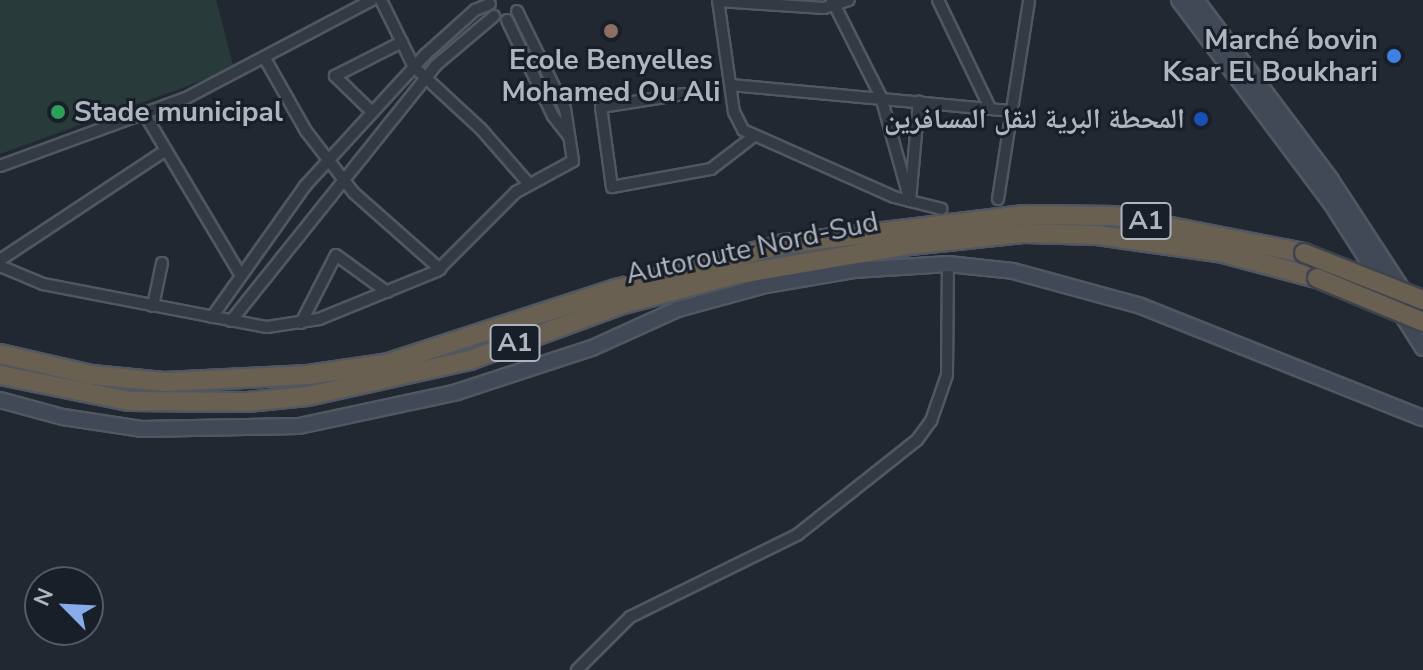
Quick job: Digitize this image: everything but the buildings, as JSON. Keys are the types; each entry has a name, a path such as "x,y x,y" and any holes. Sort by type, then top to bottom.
{"highway":[{"name":"Autoroute Nord-Sud","path":"0,354 128,380 223,383 308,375 388,363 616,289 771,246 1024,215 1115,216 1304,253 1423,300"},
{"name":"Autoroute Nord-Sud","path":"0,375 129,401 247,402 308,396 470,360 623,304 734,275 897,246 1025,233 1097,235 1223,253 1317,278 1423,322"}],"street":[{"path":"0,166 186,98 372,0"},
{"path":"381,0 414,67 424,80 481,129 529,184"},
{"path":"849,0 834,3 718,0 734,112 743,130 754,136 910,201 942,209"},
{"path":"938,0 990,108"},
{"path":"998,199 1029,0"},
{"path":"1179,0 1331,203 1423,348"},
{"path":"1196,0 1331,180 1423,322"},
{"path":"212,317 240,274 327,161 414,67 475,10 491,2 494,16"},
{"path":"834,3 881,97 910,201"},
{"path":"166,150 0,263 43,284 267,327 301,323 387,292 440,269 529,184 568,166 574,155 565,109 517,6 507,20"},
{"path":"494,16 507,20 553,116 569,136"},
{"path":"231,321 342,178 424,80 494,16"},
{"path":"372,112 335,76 402,42"},
{"path":"264,57 327,161 440,269"},
{"path":"731,85 1010,111"},
{"path":"684,94 601,107 612,187 711,169 754,136"},
{"path":"910,201 919,101"},
{"path":"144,113 240,274"},
{"path":"301,323 336,255 387,292"},
{"path":"153,306 162,263"},
{"path":"0,400 63,417 141,429 299,426 457,392 592,348 678,309 766,285 854,270 948,264 1013,271 1141,306 1423,418"},
{"path":"577,670 630,617 797,535 917,440 931,421 947,375 948,264"}],"shaded area":[{"name":"Stade municipal","path":"0,0 216,0 234,69 0,154"}],"place":[{"name":"Ecole Benyelles Mohamed Ou Ali","path":"611,31"},
{"name":"Marché bovin Ksar El Boukhari","path":"1394,56"},
{"name":"Stade municipal","path":"58,112"},
{"name":"المحطة البرية لنقل المسافرين","path":"1201,119"}]}
